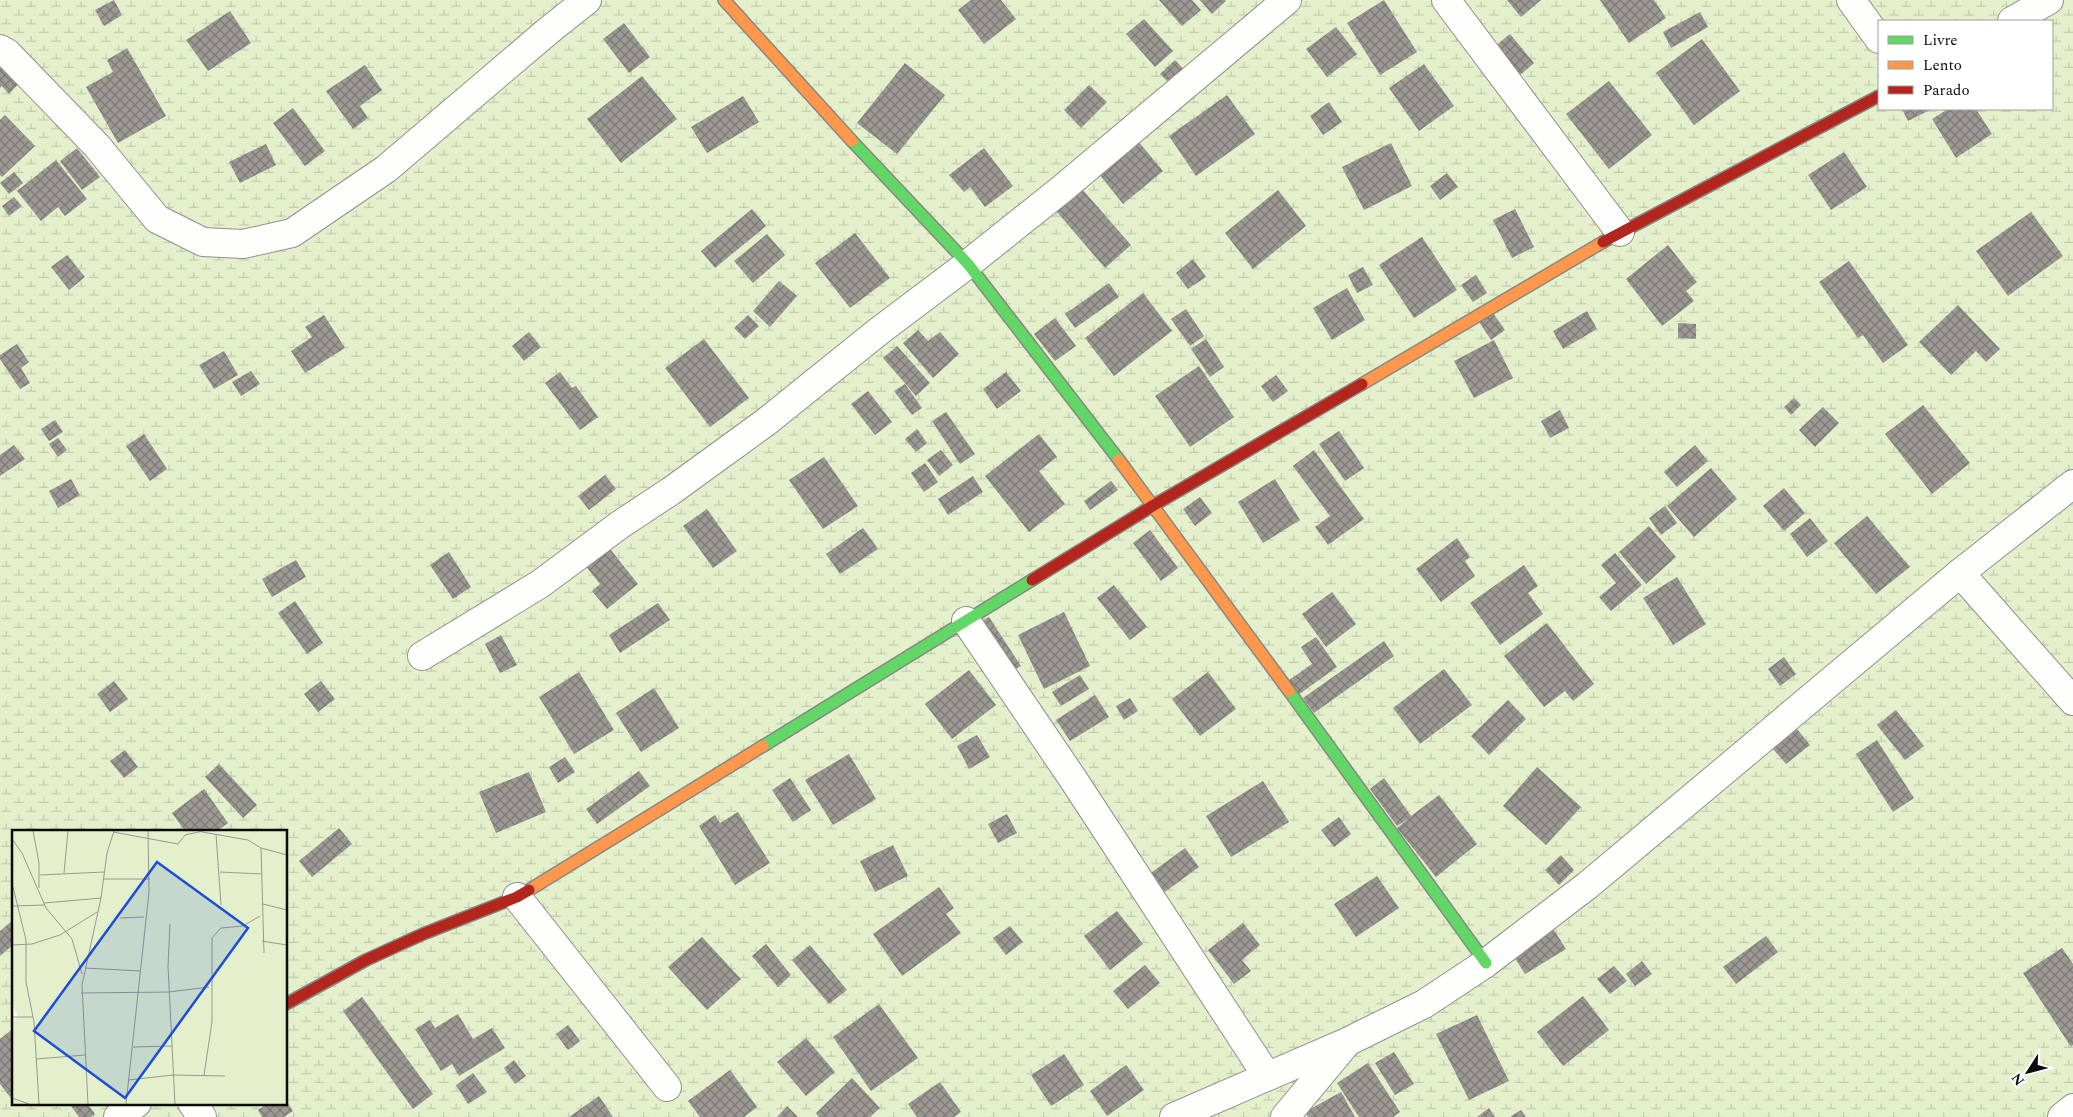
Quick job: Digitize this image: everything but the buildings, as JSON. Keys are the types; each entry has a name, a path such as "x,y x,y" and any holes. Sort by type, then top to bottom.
{"street":[{"path":"0,49 7,53 97,146 157,219 203,242 242,244 292,233 386,170 548,31 587,0"},
{"path":"724,0 865,155 968,264 1154,505 1486,963"},
{"path":"422,656 540,584 621,524 671,491 766,422 879,331 968,264 1063,188 1287,0"},
{"path":"1446,0 1620,232"},
{"path":"1851,0 1878,38"},
{"path":"2014,20 2049,0"},
{"path":"288,1003 366,960 423,934 517,897 1154,505 1533,285 1620,232 1878,97"},
{"path":"1174,1117 1346,1042 1424,1004 1486,963 1588,885 1960,573 2073,484"},
{"path":"1960,573 2073,701"},
{"path":"966,620 1267,1076"},
{"path":"517,897 667,1087"},
{"path":"1285,1117 1346,1042"},
{"path":"118,1117 136,1104"},
{"path":"193,1104 202,1117"},
{"path":"2062,1117 2073,1108"}],"green space":[{"path":"0,0 2073,0 2073,1117 0,1117"}],"traffic: fast":[{"path":"852,141 968,264 1119,460"},
{"path":"763,746 1032,580"},
{"path":"1289,691 1486,963"}],"traffic: slow":[{"path":"724,0 852,141"},
{"path":"1362,384 1603,242"},
{"path":"1119,460 1289,691"},
{"path":"529,890 763,746"}],"traffic: jam":[{"path":"1603,242 1878,97"},
{"path":"1032,580 1154,505 1362,384"},
{"path":"288,1003 366,960 423,934 517,897 529,890"}]}
